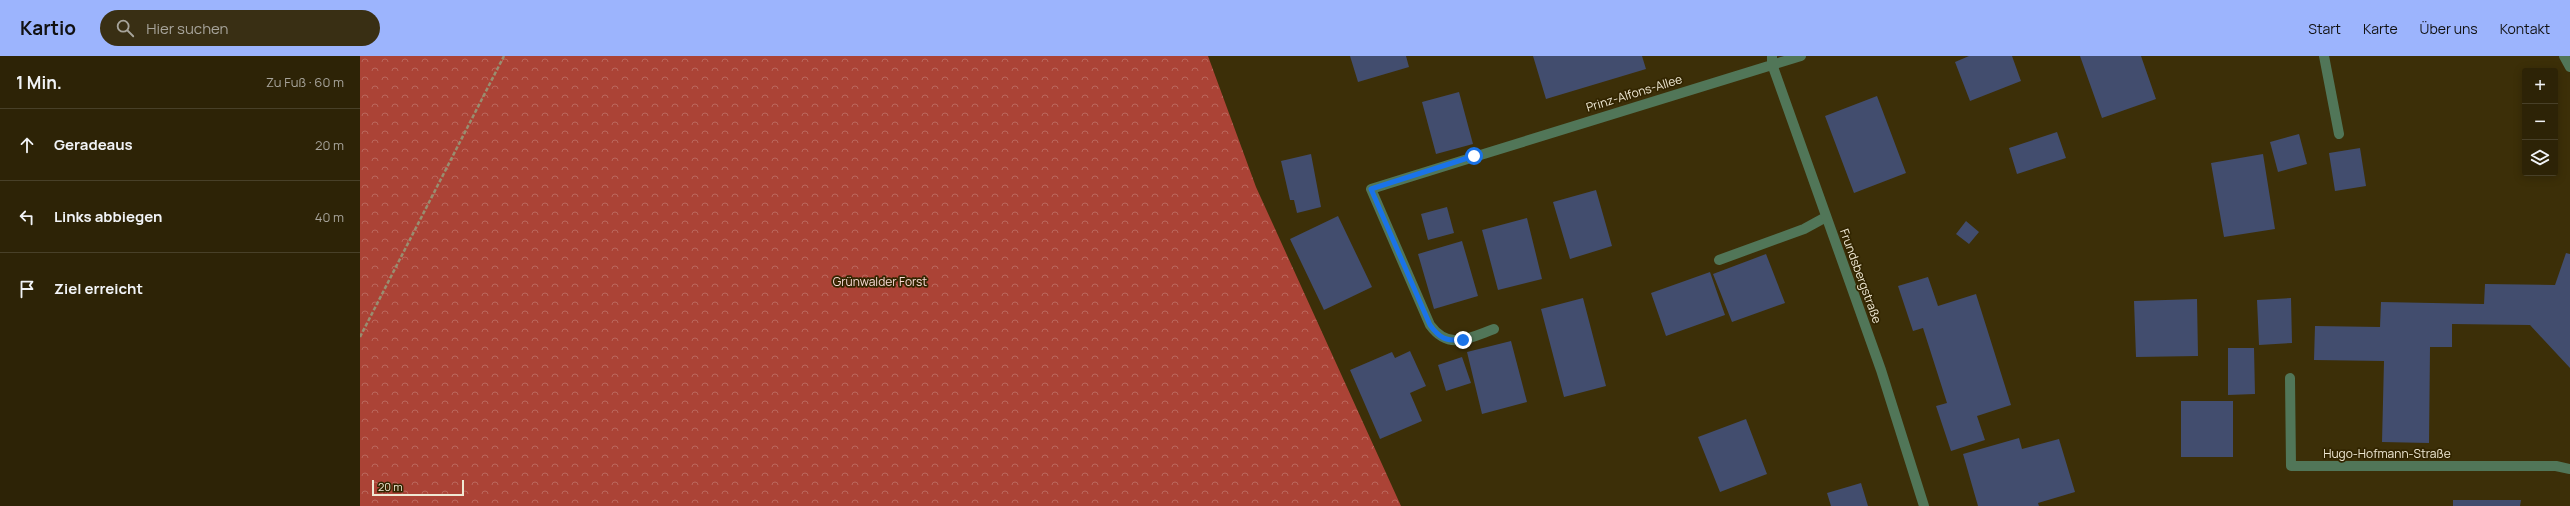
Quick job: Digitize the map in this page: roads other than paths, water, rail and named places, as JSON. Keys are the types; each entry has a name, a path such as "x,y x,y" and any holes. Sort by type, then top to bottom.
{"street":[{"name":"Prinz-Alfons-Allee","path":"1494,330 1463,340 1448,341 1438,337 1430,325 1371,189 1772,60 1801,56"},
{"path":"2324,56 2340,134"},
{"path":"2564,56 2570,67"},
{"name":"Frundsbergstraße","path":"1772,60 1881,370 1924,506"},
{"path":"1719,260 1804,229 1826,217"},
{"name":"Hugo-Hofmann-Straße","path":"2290,378 2291,466 2556,466 2570,469"}],"park label":[{"name":"Grünwalder Forst","path":"880,281"}]}
